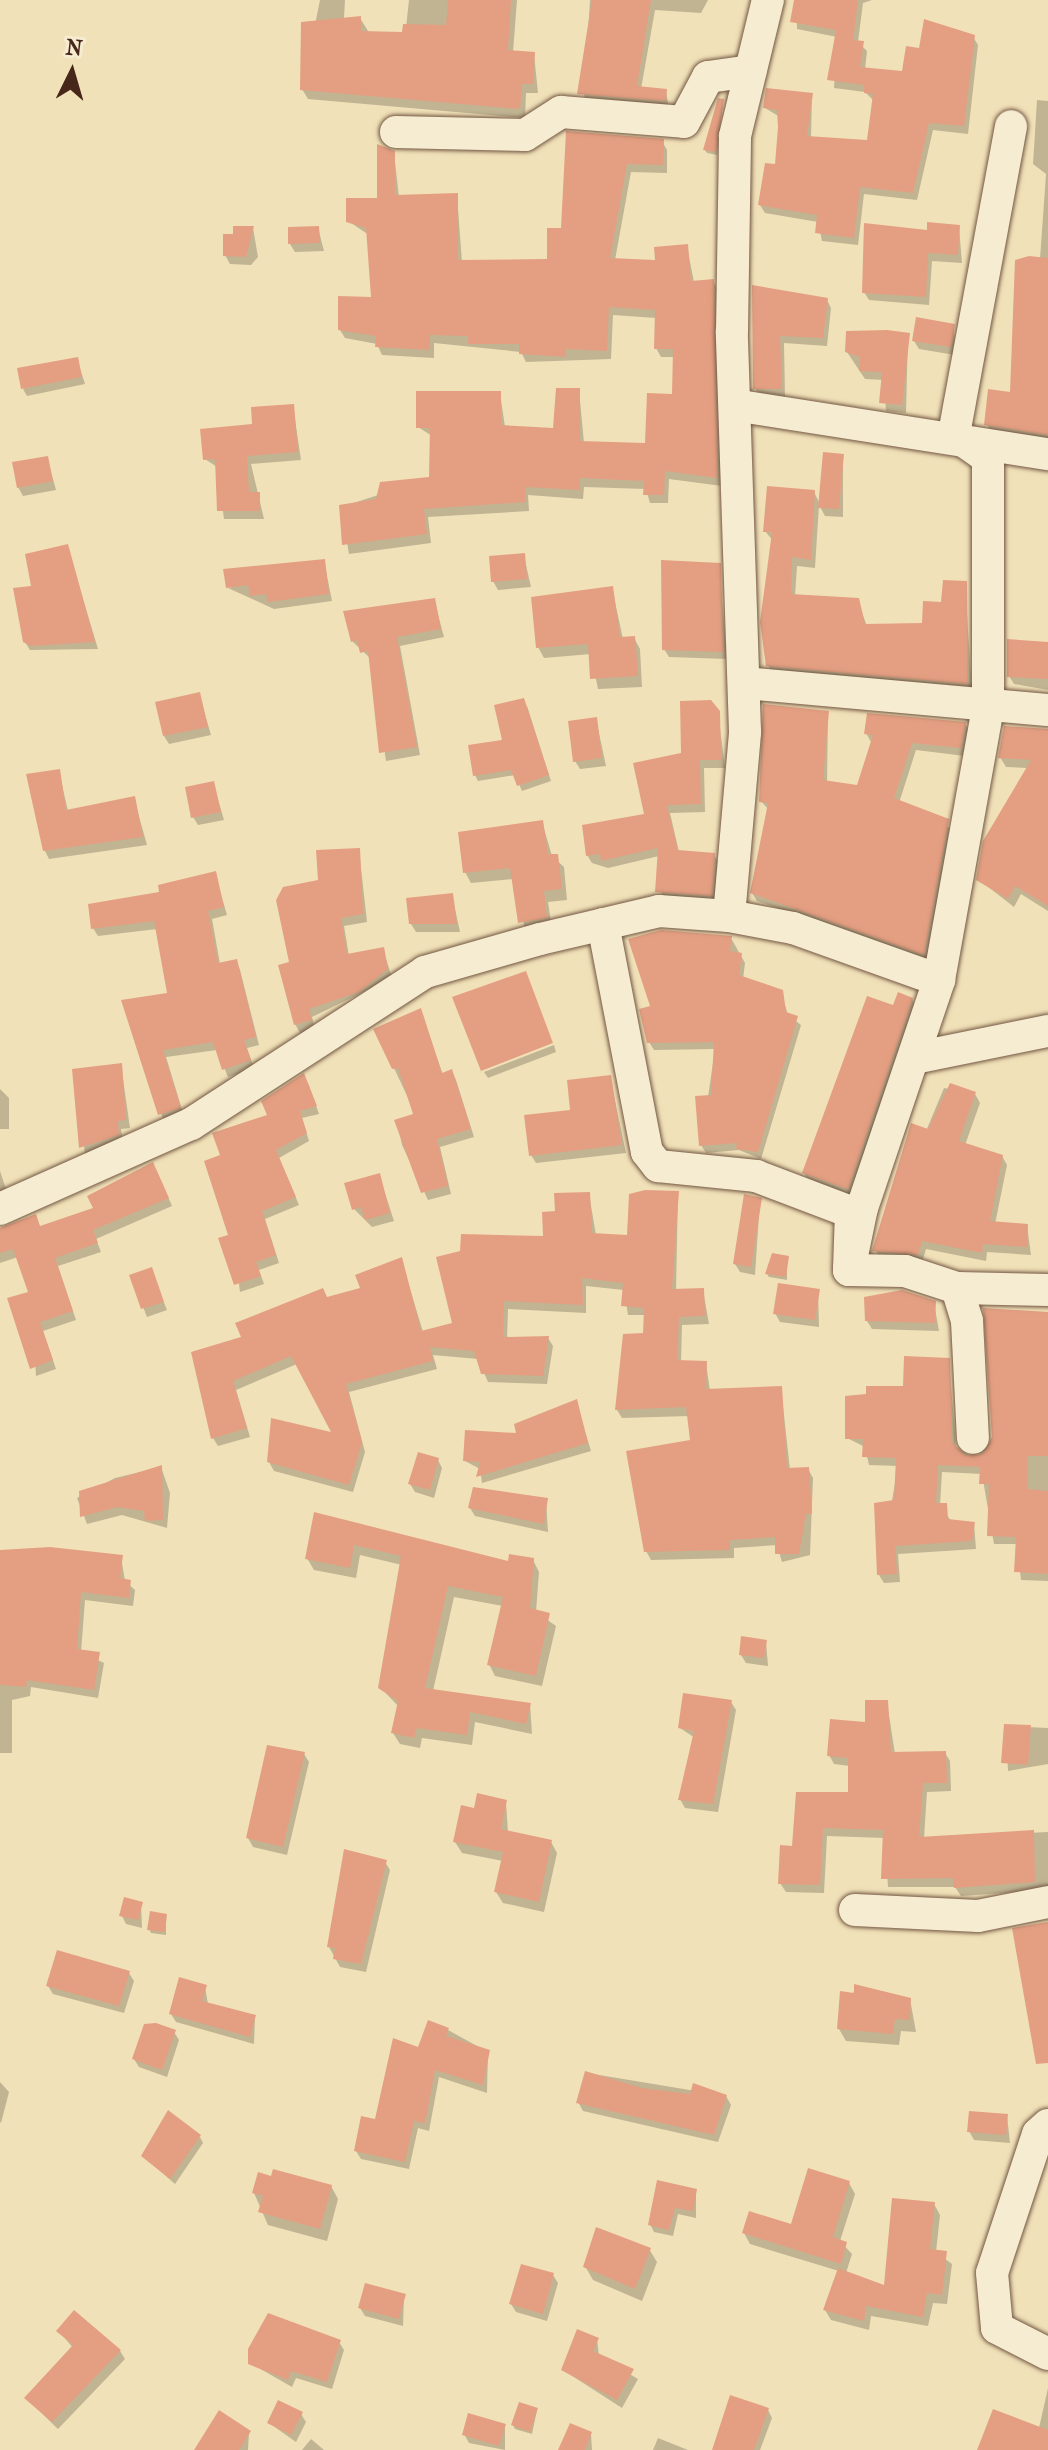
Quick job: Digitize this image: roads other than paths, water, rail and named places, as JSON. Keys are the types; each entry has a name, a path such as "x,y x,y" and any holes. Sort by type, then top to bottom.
{"street":[{"path":"729,916 745,683 740,406 732,331 735,136 768,0"},
{"path":"396,132 525,135 561,112 684,122 708,77 751,71"},
{"path":"954,434 1011,126"},
{"path":"740,406 954,434 1048,454"},
{"path":"849,1270 862,1208 939,980 988,708 988,458 954,434"},
{"path":"745,683 988,708 1048,710"},
{"path":"0,1209 191,1124 425,972 603,924 659,911 729,916 793,928 939,980"},
{"path":"603,924 647,1152 658,1166 756,1176 851,1212 849,1270"},
{"path":"915,1058 1048,1031"},
{"path":"849,1270 905,1271 957,1288 1048,1290"},
{"path":"957,1288 967,1321 973,1438"},
{"path":"855,1910 978,1916 1048,1902"},
{"path":"1048,2125 1038,2134 992,2273 997,2328 1048,2354"}]}
